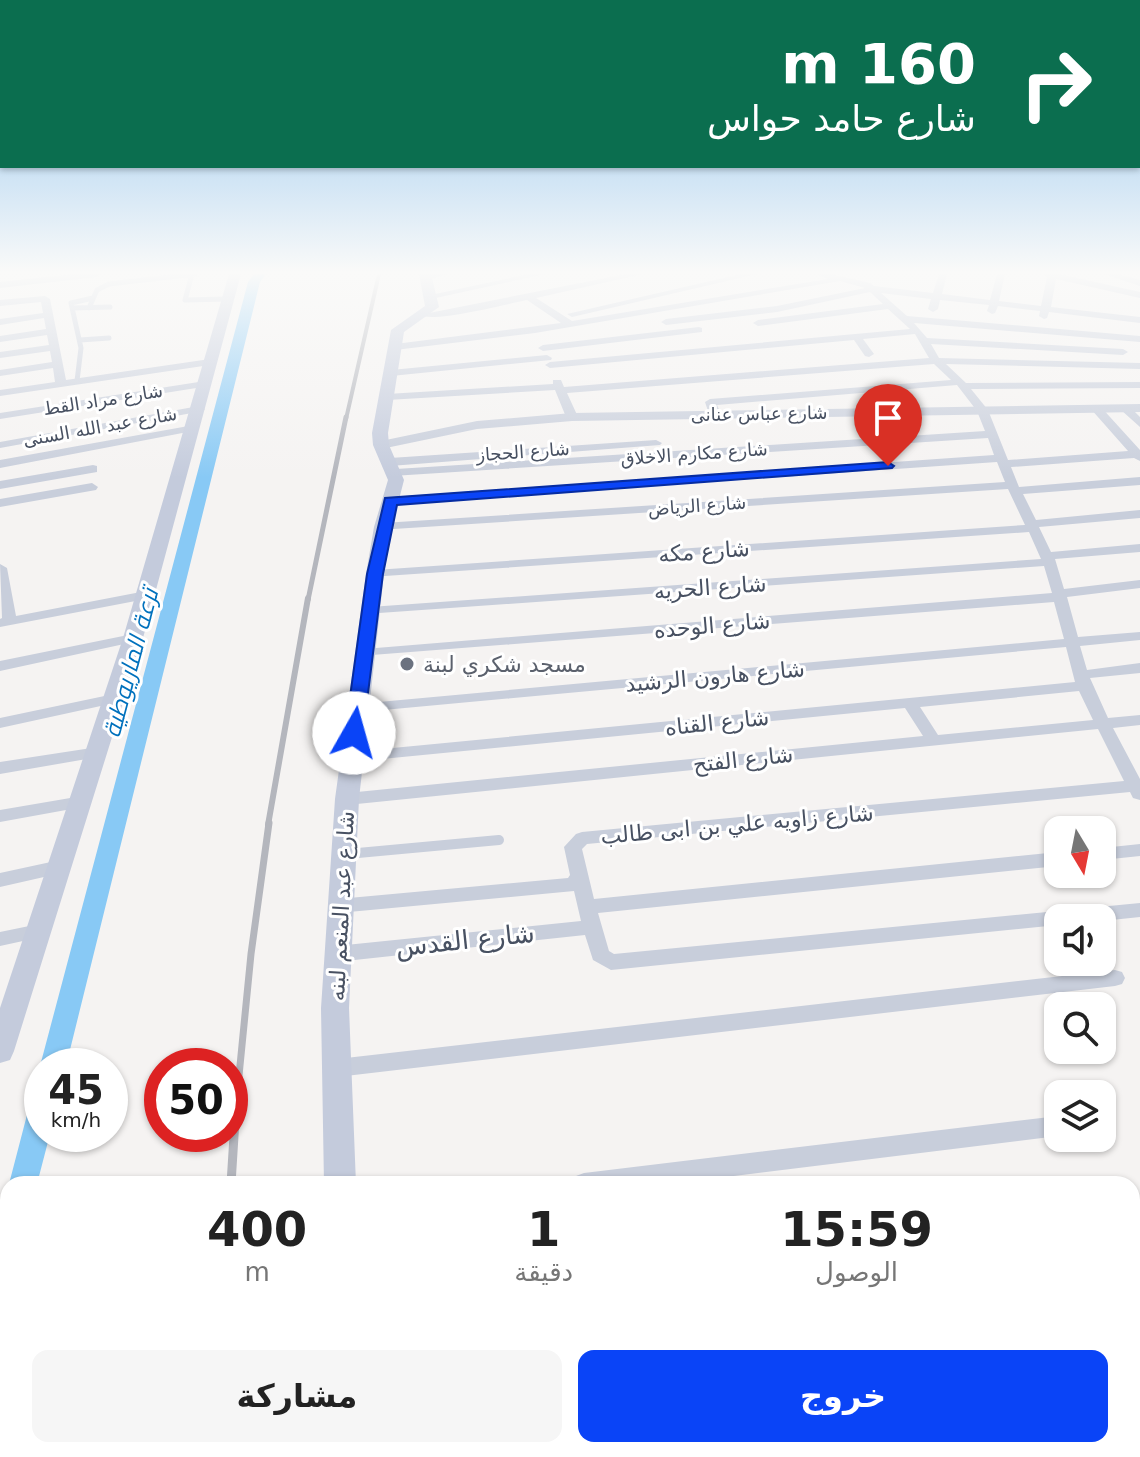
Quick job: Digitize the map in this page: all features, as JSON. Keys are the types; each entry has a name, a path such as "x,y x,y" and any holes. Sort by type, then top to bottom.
{"main road":[{"path":"0,1051 4,1024 39,931 133,638 197,418 215,342"},
{"name":"شارع عبد المنعم لبنه","path":"340,1176 338,906 364,653 383,527 390,501 387,397 396,342"}],"street":[{"path":"53,342 61,383"},
{"path":"395,347 436,342"},
{"path":"540,342 572,417"},
{"path":"391,373 547,357 648,342"},
{"path":"547,357 611,359 713,354 762,345 825,342"},
{"path":"860,342 869,354"},
{"path":"925,342 982,410 1013,488 1048,559 1082,681 1103,725 1133,767 1137,791"},
{"path":"762,345 772,361"},
{"path":"0,355 54,347"},
{"path":"930,351 1140,366"},
{"path":"387,397 560,388 930,351 1123,353 1140,359"},
{"path":"667,354 674,368"},
{"path":"611,359 619,375"},
{"path":"0,393 210,362"},
{"path":"0,373 57,364"},
{"name":"شارع مراد القط","path":"0,416 205,384"},
{"path":"715,414 709,402 778,396 962,384 1140,385"},
{"path":"778,396 790,413"},
{"path":"1096,408 1138,456"},
{"path":"1125,408 1140,424"},
{"name":"شارع عباس عنانى","path":"389,460 477,425 572,417 1140,408"},
{"path":"0,464 197,418"},
{"name":"شارع عبد الله السنى","path":"0,445 197,418"},
{"name":"شارع مكارم الاخلاق","path":"389,460 872,442 991,434"},
{"path":"872,442 888,466"},
{"name":"شارع الحجاز","path":"389,460 656,443"},
{"path":"390,501 888,466 1138,456"},
{"path":"0,485 93,469"},
{"name":"شارع الرياض","path":"383,527 1140,481"},
{"path":"0,503 92,487"},
{"name":"شارع مكه","path":"375,574 1032,526 1140,514"},
{"name":"شارع الحريه","path":"370,611 1048,559 1140,548"},
{"path":"0,571 5,622 146,595"},
{"name":"شارع الوحده","path":"364,653 1060,595 1140,584"},
{"name":"شارع هارون الرشيد","path":"357,709 1140,636"},
{"path":"0,666 133,638"},
{"name":"شارع القناه","path":"351,757 910,703 1082,681 1140,668"},
{"path":"0,723 114,699"},
{"path":"910,703 933,740"},
{"name":"شارع الفتح","path":"347,799 1140,720"},
{"path":"0,768 98,752"},
{"name":"شارع زاويه علي بن ابى طالب","path":"580,880 573,847 582,838 1137,791"},
{"path":"0,816 82,802"},
{"path":"1116,853 1140,850"},
{"path":"587,907 1044,860"},
{"path":"0,880 60,867"},
{"path":"338,906 573,884 580,880 600,955 611,962 1140,910"},
{"name":"شارع القدس","path":"336,954 593,927"},
{"path":"0,939 39,931"},
{"path":"337,1068 1115,978"},
{"path":"649,1176 1044,1128"}],"lane":[{"path":"77,381 81,368 80,342"},
{"path":"343,855 499,840"}],"waterway":[{"name":"ترعة الماريوطية","path":"58,1048 239,342"},
{"name":"ترعة الماريوطية","path":"25,1176 31,1152"}],"railway":[{"path":"346,419 364,342"},
{"path":"308,600 346,417"},
{"path":"268,825 308,598"},
{"path":"242,1048 269,823"},
{"path":"232,1176 233,1152"}],"place":[{"name":"مسجد شكري لبنة","path":"407,664"}],"route":[{"path":"354,733 375,574 390,501 888,466"}]}
